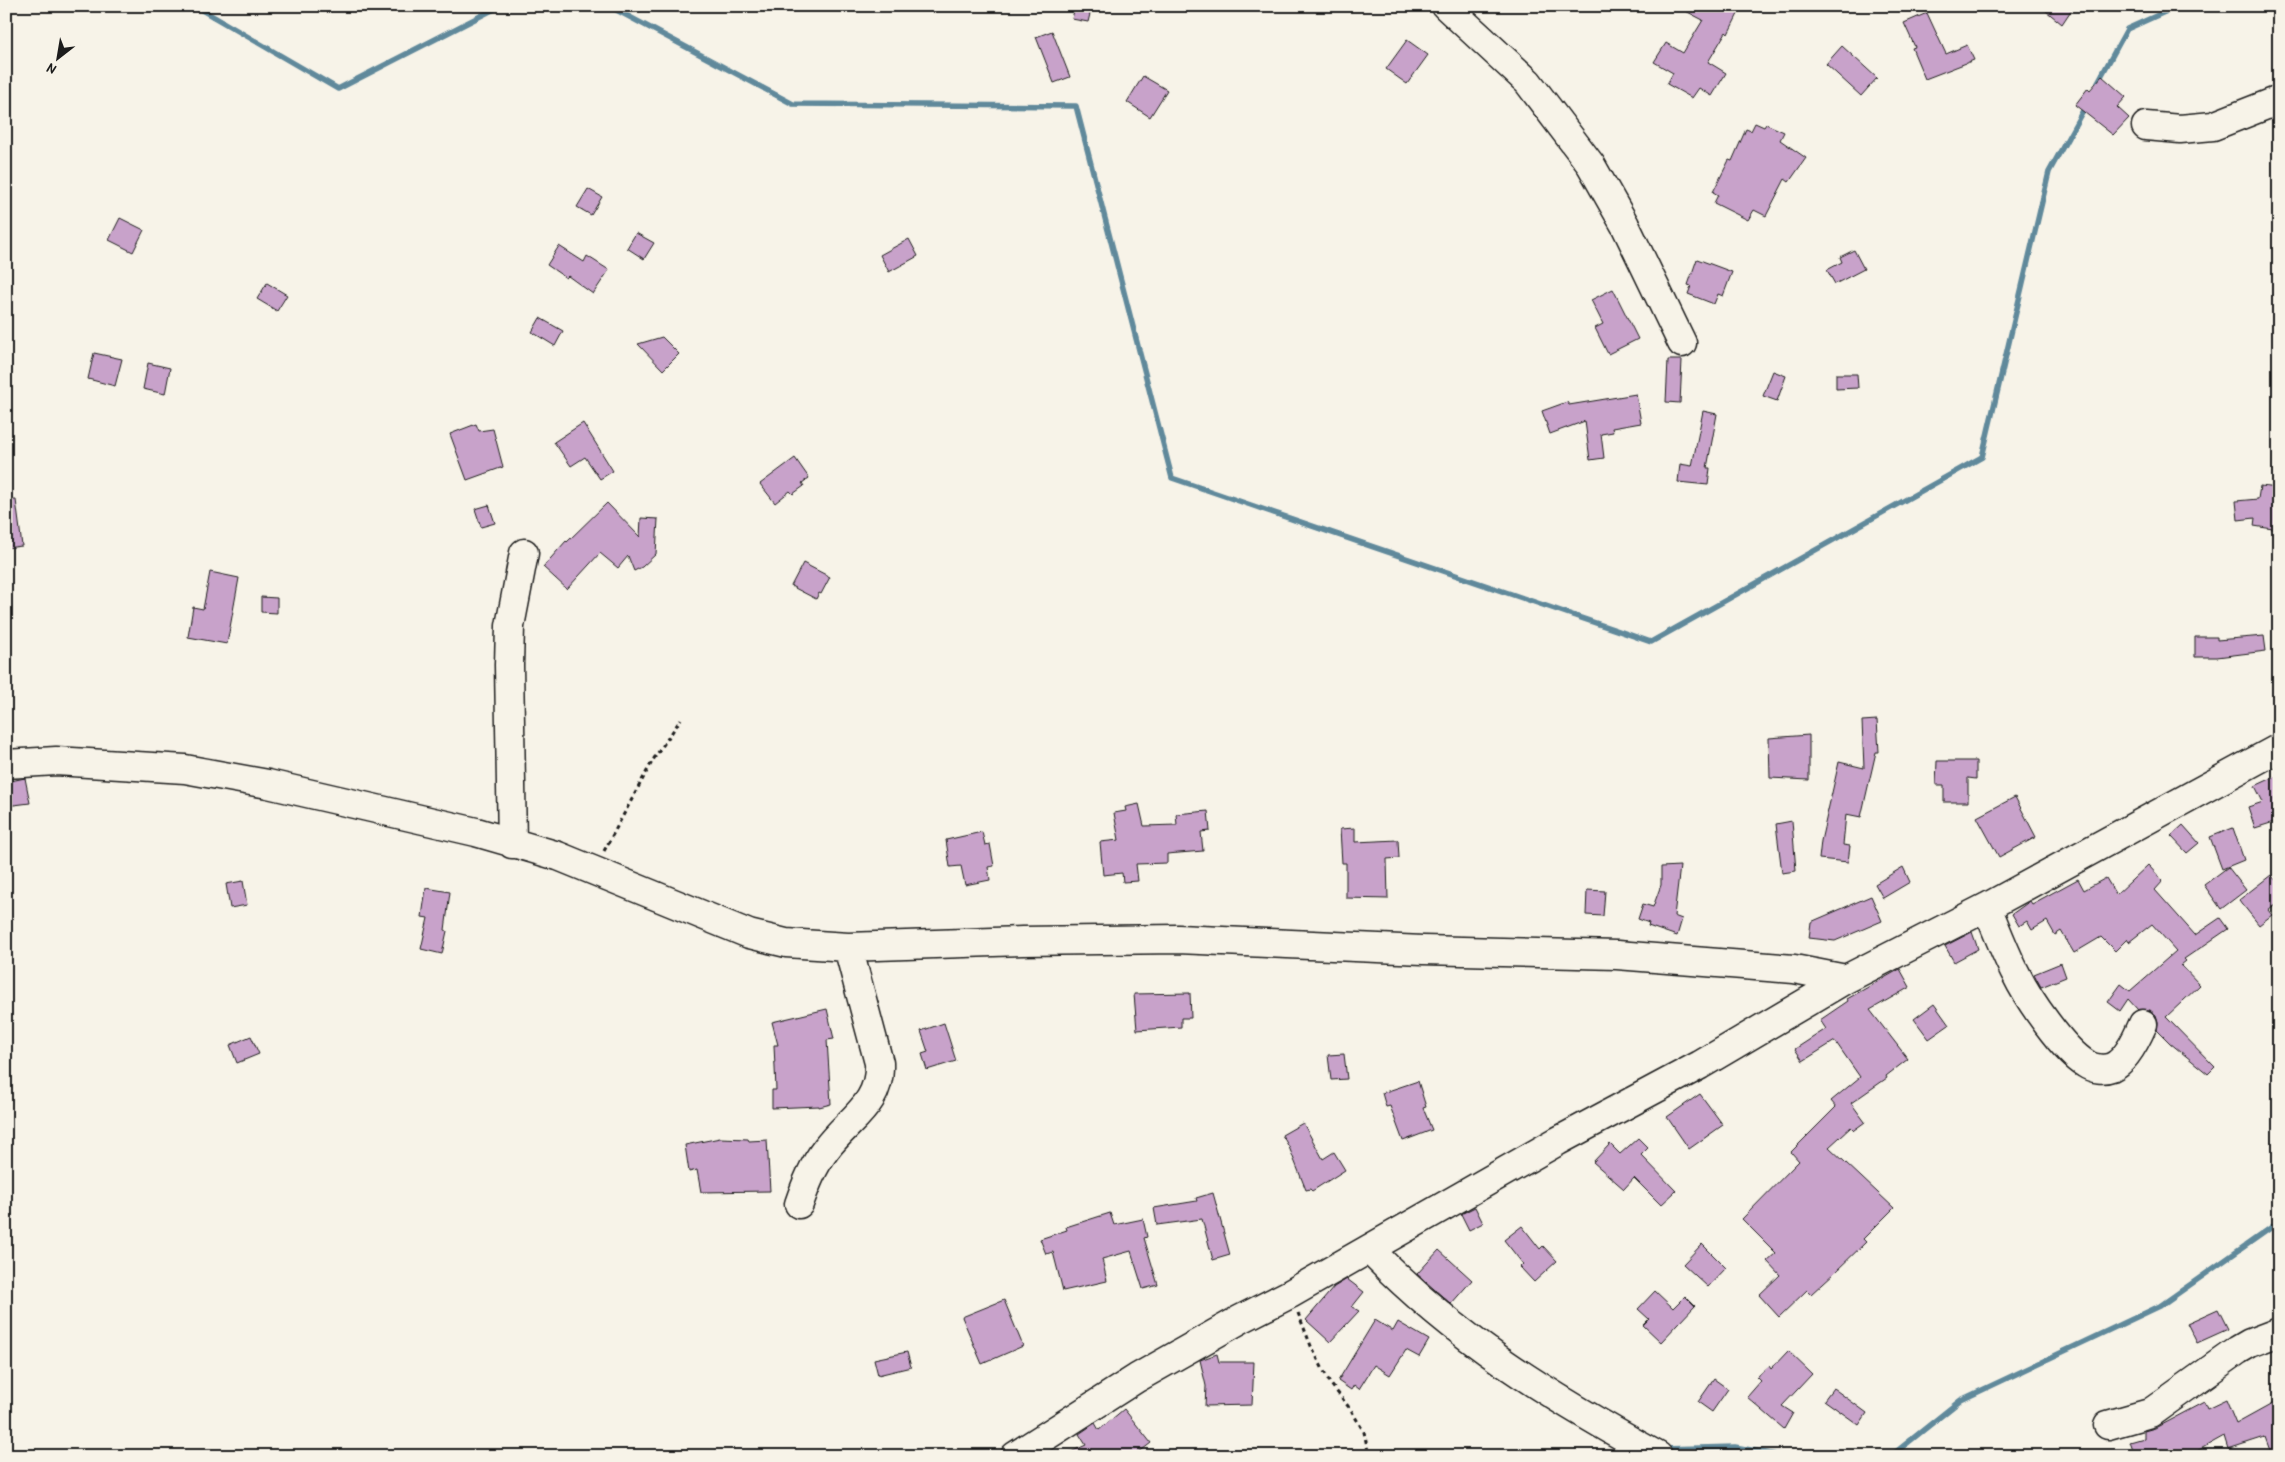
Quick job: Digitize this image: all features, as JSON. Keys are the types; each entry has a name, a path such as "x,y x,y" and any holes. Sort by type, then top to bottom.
{"street":[{"path":"1446,6 1528,82 1591,166 1625,225 1682,343"},
{"path":"2146,126 2180,129 2213,126 2279,100"},
{"path":"512,844 508,665 510,626 524,554"},
{"path":"1015,1456 1137,1378 1241,1319 1290,1294 1558,1141 1700,1065 1846,978 1987,907 2279,748"},
{"path":"6,764 56,761 185,768 476,832 558,856 594,869 750,934 786,944 848,947 1022,941 1178,939 1423,950 1617,955 1794,969 1846,978"},
{"path":"1987,907 2015,973 2028,996 2070,1049 2086,1064 2101,1069 2113,1066 2129,1048 2143,1024"},
{"path":"799,1204 812,1169 828,1147 867,1106 880,1078 879,1063 848,947"},
{"path":"1369,1249 1400,1281 1448,1323 1496,1359 1603,1425 1658,1456"},
{"path":"2108,1426 2150,1412 2238,1350 2250,1343 2279,1332"}],"path":[{"path":"594,869 654,760 681,719"},
{"path":"1290,1294 1311,1346 1330,1383 1352,1410 1364,1432 1369,1456"}],"building":[{"path":"1075,6 1092,6 1088,22 1072,19"},
{"path":"1676,6 1742,6 1728,34 1726,32 1708,62 1726,73 1712,96 1699,88 1692,98 1667,84 1673,73 1654,62 1666,43 1683,53 1703,20"},
{"path":"2040,6 2074,6 2062,24"},
{"path":"1927,13 1946,54 1967,45 1974,60 1925,79 1912,48 1915,47 1904,23"},
{"path":"1052,31 1070,77 1054,83 1036,37"},
{"path":"1407,40 1428,55 1407,84 1386,69"},
{"path":"1842,46 1877,78 1861,96 1826,64"},
{"path":"1143,76 1167,90 1150,117 1127,102"},
{"path":"2102,76 2126,97 2117,107 2129,118 2113,135 2075,105 2088,88 2090,90"},
{"path":"1755,123 1764,127 1766,124 1784,132 1780,140 1806,158 1789,182 1785,179 1766,216 1754,210 1748,220 1714,203 1718,195 1713,192 1729,160 1732,161 1746,129 1751,131"},
{"path":"588,189 602,197 591,215 577,207"},
{"path":"120,218 144,230 133,252 109,240"},
{"path":"636,233 654,243 644,259 627,248"},
{"path":"909,239 918,256 889,272 880,255"},
{"path":"559,246 584,262 587,256 609,270 593,294 568,276 566,278 547,265"},
{"path":"1854,250 1864,269 1835,284 1827,270 1842,262 1840,257"},
{"path":"1697,259 1732,272 1723,296 1718,294 1714,304 1688,294 1691,286 1688,285"},
{"path":"267,283 287,295 277,311 257,299"},
{"path":"1613,289 1638,339 1608,354 1595,328 1603,324 1591,300"},
{"path":"540,318 563,331 555,346 532,332"},
{"path":"662,337 679,354 663,370 638,344"},
{"path":"94,353 122,359 115,386 88,379"},
{"path":"1668,360 1682,360 1680,403 1666,402"},
{"path":"148,363 170,368 165,394 143,389"},
{"path":"1773,371 1786,376 1777,401 1763,396"},
{"path":"1836,374 1857,374 1858,388 1836,389"},
{"path":"1636,394 1641,423 1612,428 1613,432 1601,434 1604,458 1590,460 1585,421 1550,434 1542,411 1567,402 1569,405"},
{"path":"1703,411 1717,414 1707,468 1710,468 1708,485 1678,482 1680,464 1692,466"},
{"path":"583,423 613,471 600,479 585,457 571,466 554,442"},
{"path":"476,424 479,431 493,429 503,467 467,480 450,434"},
{"path":"795,458 809,478 802,483 804,486 793,494 790,491 775,503 760,484"},
{"path":"2260,486 2279,488 2279,530 2254,526 2255,518 2238,520 2236,501 2258,499"},
{"path":"6,500 16,500 22,546 6,548"},
{"path":"607,503 640,537 641,518 658,519 656,554 642,567 634,571 628,556 618,568 600,553 567,589 543,567 566,541"},
{"path":"489,505 495,523 481,527 475,509"},
{"path":"803,563 830,577 821,594 819,593 816,599 791,586"},
{"path":"210,572 239,578 227,644 188,637 193,607 203,609"},
{"path":"261,597 277,598 277,613 261,612"},
{"path":"2264,636 2266,651 2217,657 2195,657 2195,637 2217,637 2217,640"},
{"path":"1877,720 1879,752 1876,752 1861,817 1846,814 1843,845 1850,846 1848,862 1819,859 1821,841 1839,762 1864,768 1862,721"},
{"path":"1809,735 1809,780 1770,778 1769,738"},
{"path":"1937,761 1976,761 1976,779 1968,778 1968,802 1944,802 1944,785 1936,785"},
{"path":"2279,775 2279,832 2274,822 2255,828 2248,807 2263,802 2255,786"},
{"path":"25,778 30,803 6,806 6,782"},
{"path":"2015,797 2036,837 1999,857 1977,817"},
{"path":"1139,804 1144,826 1177,825 1176,814 1208,811 1210,831 1201,832 1203,851 1167,854 1167,863 1136,864 1138,881 1123,882 1122,873 1103,875 1100,842 1119,840 1114,813 1126,811 1125,807"},
{"path":"1792,821 1796,871 1782,873 1776,824"},
{"path":"2183,825 2199,843 2187,853 2171,836"},
{"path":"1355,828 1355,842 1398,840 1399,858 1387,859 1388,899 1346,898 1346,863 1342,863 1340,829"},
{"path":"2233,828 2244,860 2222,869 2210,837"},
{"path":"982,832 985,845 990,844 994,866 988,867 990,880 965,885 961,866 950,867 946,840"},
{"path":"2148,865 2163,881 2155,890 2195,935 2220,918 2228,929 2184,959 2186,961 2181,965 2200,985 2166,1017 2215,1067 2208,1074 2157,1030 2158,1022 2156,1015 2150,1010 2138,1010 2128,999 2120,1011 2108,1002 2121,984 2130,991 2176,951 2152,924 2129,942 2127,939 2115,951 2101,937 2074,953 2061,931 2055,935 2047,921 2032,930 2027,921 2019,926 2012,914 2030,901 2032,904 2078,879 2084,890 2106,878 2116,895"},
{"path":"1680,866 1674,916 1682,919 1677,936 1648,926 1649,923 1638,919 1643,904 1653,907 1661,885 1661,867"},
{"path":"1903,867 1910,882 1883,898 1875,884"},
{"path":"2228,867 2246,890 2221,909 2204,885"},
{"path":"2271,875 2279,884 2279,901 2268,910 2272,915 2259,925 2239,900"},
{"path":"243,881 247,905 230,908 226,884"},
{"path":"426,888 450,892 445,930 447,931 442,954 421,949 428,918 422,917"},
{"path":"1587,890 1605,891 1603,916 1586,915"},
{"path":"1871,896 1882,921 1835,941 1809,938 1811,922"},
{"path":"1972,932 1978,949 1954,962 1945,946"},
{"path":"2061,963 2066,977 2041,987 2034,974"},
{"path":"1900,969 1910,987 1870,1010 1908,1059 1886,1076 1887,1078 1851,1103 1865,1122 1854,1130 1851,1127 1829,1147 1894,1208 1863,1239 1866,1242 1834,1273 1811,1294 1807,1290 1779,1317 1759,1295 1780,1275 1767,1261 1776,1253 1742,1219 1799,1161 1791,1152 1836,1107 1831,1101 1860,1077 1835,1041 1803,1061 1795,1049 1826,1029 1820,1020 1848,1001 1847,999"},
{"path":"1190,993 1191,1018 1181,1018 1181,1027 1137,1030 1134,994"},
{"path":"1934,1004 1949,1025 1929,1039 1914,1019"},
{"path":"827,1009 834,1039 827,1040 831,1104 819,1107 772,1108 772,1090 776,1090 774,1045 778,1045 772,1022"},
{"path":"944,1023 956,1061 927,1070 922,1054 928,1052 921,1031"},
{"path":"251,1036 259,1054 237,1063 230,1045"},
{"path":"1344,1054 1347,1079 1331,1080 1328,1055"},
{"path":"1418,1081 1426,1107 1423,1108 1432,1130 1403,1141 1390,1106 1386,1107 1382,1093"},
{"path":"1700,1094 1723,1125 1689,1149 1667,1117"},
{"path":"1303,1123 1323,1159 1334,1152 1345,1170 1312,1191 1310,1189 1306,1190 1289,1147 1282,1135"},
{"path":"720,1138 748,1139 749,1141 767,1140 770,1191 701,1192 697,1170 689,1172 685,1145"},
{"path":"1638,1138 1648,1148 1641,1155 1676,1191 1661,1205 1634,1178 1624,1189 1593,1162 1610,1144 1620,1154"},
{"path":"1213,1193 1230,1255 1213,1260 1202,1219 1157,1225 1154,1208 1197,1201 1196,1198"},
{"path":"1475,1207 1483,1223 1469,1230 1461,1214"},
{"path":"1110,1213 1114,1225 1143,1219 1147,1237 1144,1238 1158,1285 1143,1289 1131,1251 1102,1259 1107,1281 1063,1291 1053,1252 1046,1254 1040,1239 1067,1230 1066,1227"},
{"path":"1522,1226 1540,1249 1543,1246 1557,1261 1534,1282 1520,1267 1523,1264 1504,1240"},
{"path":"1702,1244 1726,1268 1708,1287 1683,1264"},
{"path":"1439,1250 1472,1280 1451,1304 1417,1274"},
{"path":"1347,1279 1364,1292 1352,1307 1359,1311 1330,1342 1306,1320 1334,1287"},
{"path":"1655,1291 1673,1308 1685,1296 1695,1306 1661,1342 1643,1325 1649,1319 1638,1309"},
{"path":"1004,1300 1023,1346 982,1364 962,1317"},
{"path":"2218,1309 2228,1329 2197,1343 2187,1323"},
{"path":"1375,1320 1393,1331 1398,1322 1429,1340 1419,1357 1406,1350 1390,1375 1374,1365 1359,1389 1354,1385 1351,1390 1338,1381"},
{"path":"1788,1351 1812,1374 1782,1406 1793,1413 1784,1429 1747,1397 1761,1381 1757,1377 1769,1366 1771,1369"},
{"path":"907,1352 911,1367 878,1375 874,1359"},
{"path":"1217,1354 1219,1362 1254,1362 1252,1405 1205,1406 1206,1386 1200,1360"},
{"path":"1714,1379 1728,1389 1712,1412 1698,1402"},
{"path":"1833,1388 1867,1413 1859,1425 1824,1400"},
{"path":"2226,1400 2236,1424 2274,1403 2279,1411 2279,1456 2272,1456 2265,1437 2228,1449 2224,1436 2188,1456 2135,1456 2130,1442 2144,1438 2144,1431 2155,1428 2204,1402 2207,1409"},
{"path":"1124,1409 1151,1443 1134,1456 1062,1456 1086,1445 1079,1434 1095,1423 1099,1430"}],"waterway":[{"path":"195,6 338,89 500,6"},
{"path":"609,6 793,104 1076,106 1172,478 1651,642 1982,457 2049,172 2086,105"},
{"path":"2098,82 2127,29 2178,6"},
{"path":"1891,1456 1961,1400 2160,1306 2279,1222"},
{"path":"1663,1449 1735,1447 1782,1456"}]}
